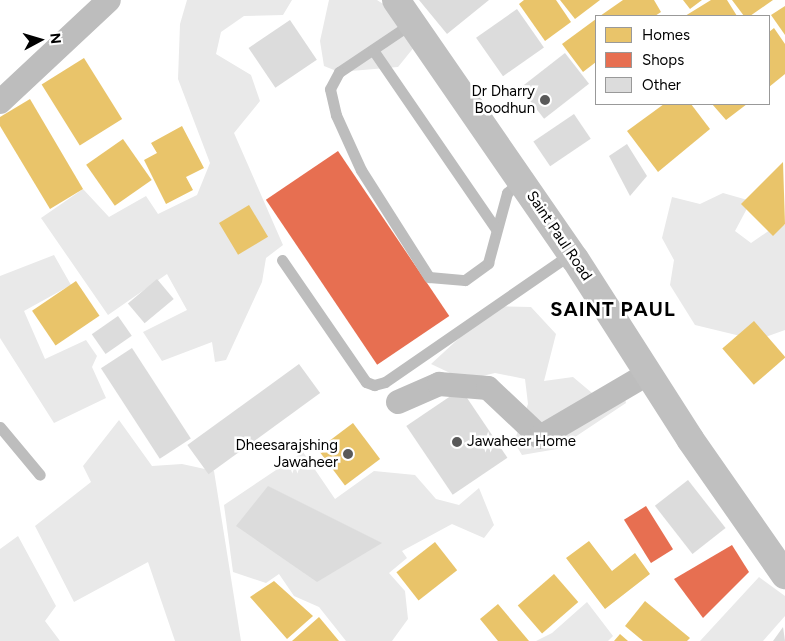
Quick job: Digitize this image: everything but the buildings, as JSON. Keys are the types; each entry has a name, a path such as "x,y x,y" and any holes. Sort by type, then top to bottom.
{"main road":[{"name":"Saint Paul Road","path":"396,0 572,253 648,373 785,575"}],"street":[{"path":"0,102 109,0"},
{"path":"398,402 439,384 488,388 540,437 648,373"}],"lane":[{"path":"412,24 339,72 330,89 336,115 361,170 429,277 465,280 488,263 507,194 521,180"},
{"path":"372,50 496,229"},
{"path":"282,260 366,382 374,384 385,382 572,253"},
{"path":"0,427 40,475"}],"shaded area":[{"path":"187,0 292,0 283,15 244,16 221,32 216,54 251,75 260,101 234,133 283,245 266,258 262,282 226,360 215,362 212,342 162,361 143,332 187,310 167,274 108,315 41,218 83,189 109,217 146,196 158,214 197,195 210,163 178,79 180,24"},
{"path":"329,0 377,0 412,23 415,46 398,67 339,72 324,66 320,41"},
{"path":"723,193 751,201 735,231 751,243 780,223 785,225 785,330 757,340 695,325 670,285 674,260 662,238 672,197 700,204"},
{"path":"54,255 71,285 24,311 45,359 86,340 97,356 92,367 106,398 54,423 0,338 0,276"},
{"path":"494,306 531,307 556,334 544,381 573,377 598,398 624,394 626,403 557,449 522,455 514,442 528,404 525,379 495,373 465,380 431,364"},
{"path":"119,420 152,466 182,464 214,471 241,641 175,641 148,562 74,602 35,526 91,482 83,466"},
{"path":"303,452 335,499 374,471 415,475 436,499 459,505 479,488 494,525 484,538 452,524 402,551 407,558 389,573 405,591 408,619 392,641 346,641 319,607 294,596 279,574 266,583 233,572 224,505"},
{"path":"18,536 56,606 45,621 60,641 0,641 0,549"},
{"path":"759,577 785,596 785,616 763,641 700,641"},
{"path":"587,602 613,636 608,641 536,641 552,633"}],"place":[{"name":"Dr Dharry Boodhun","path":"545,100"},
{"name":"Jawaheer Home","path":"457,442"},
{"name":"Dheesarajshing Jawaheer","path":"348,454"}],"district":[{"name":"SAINT PAUL","path":"613,309"}]}
